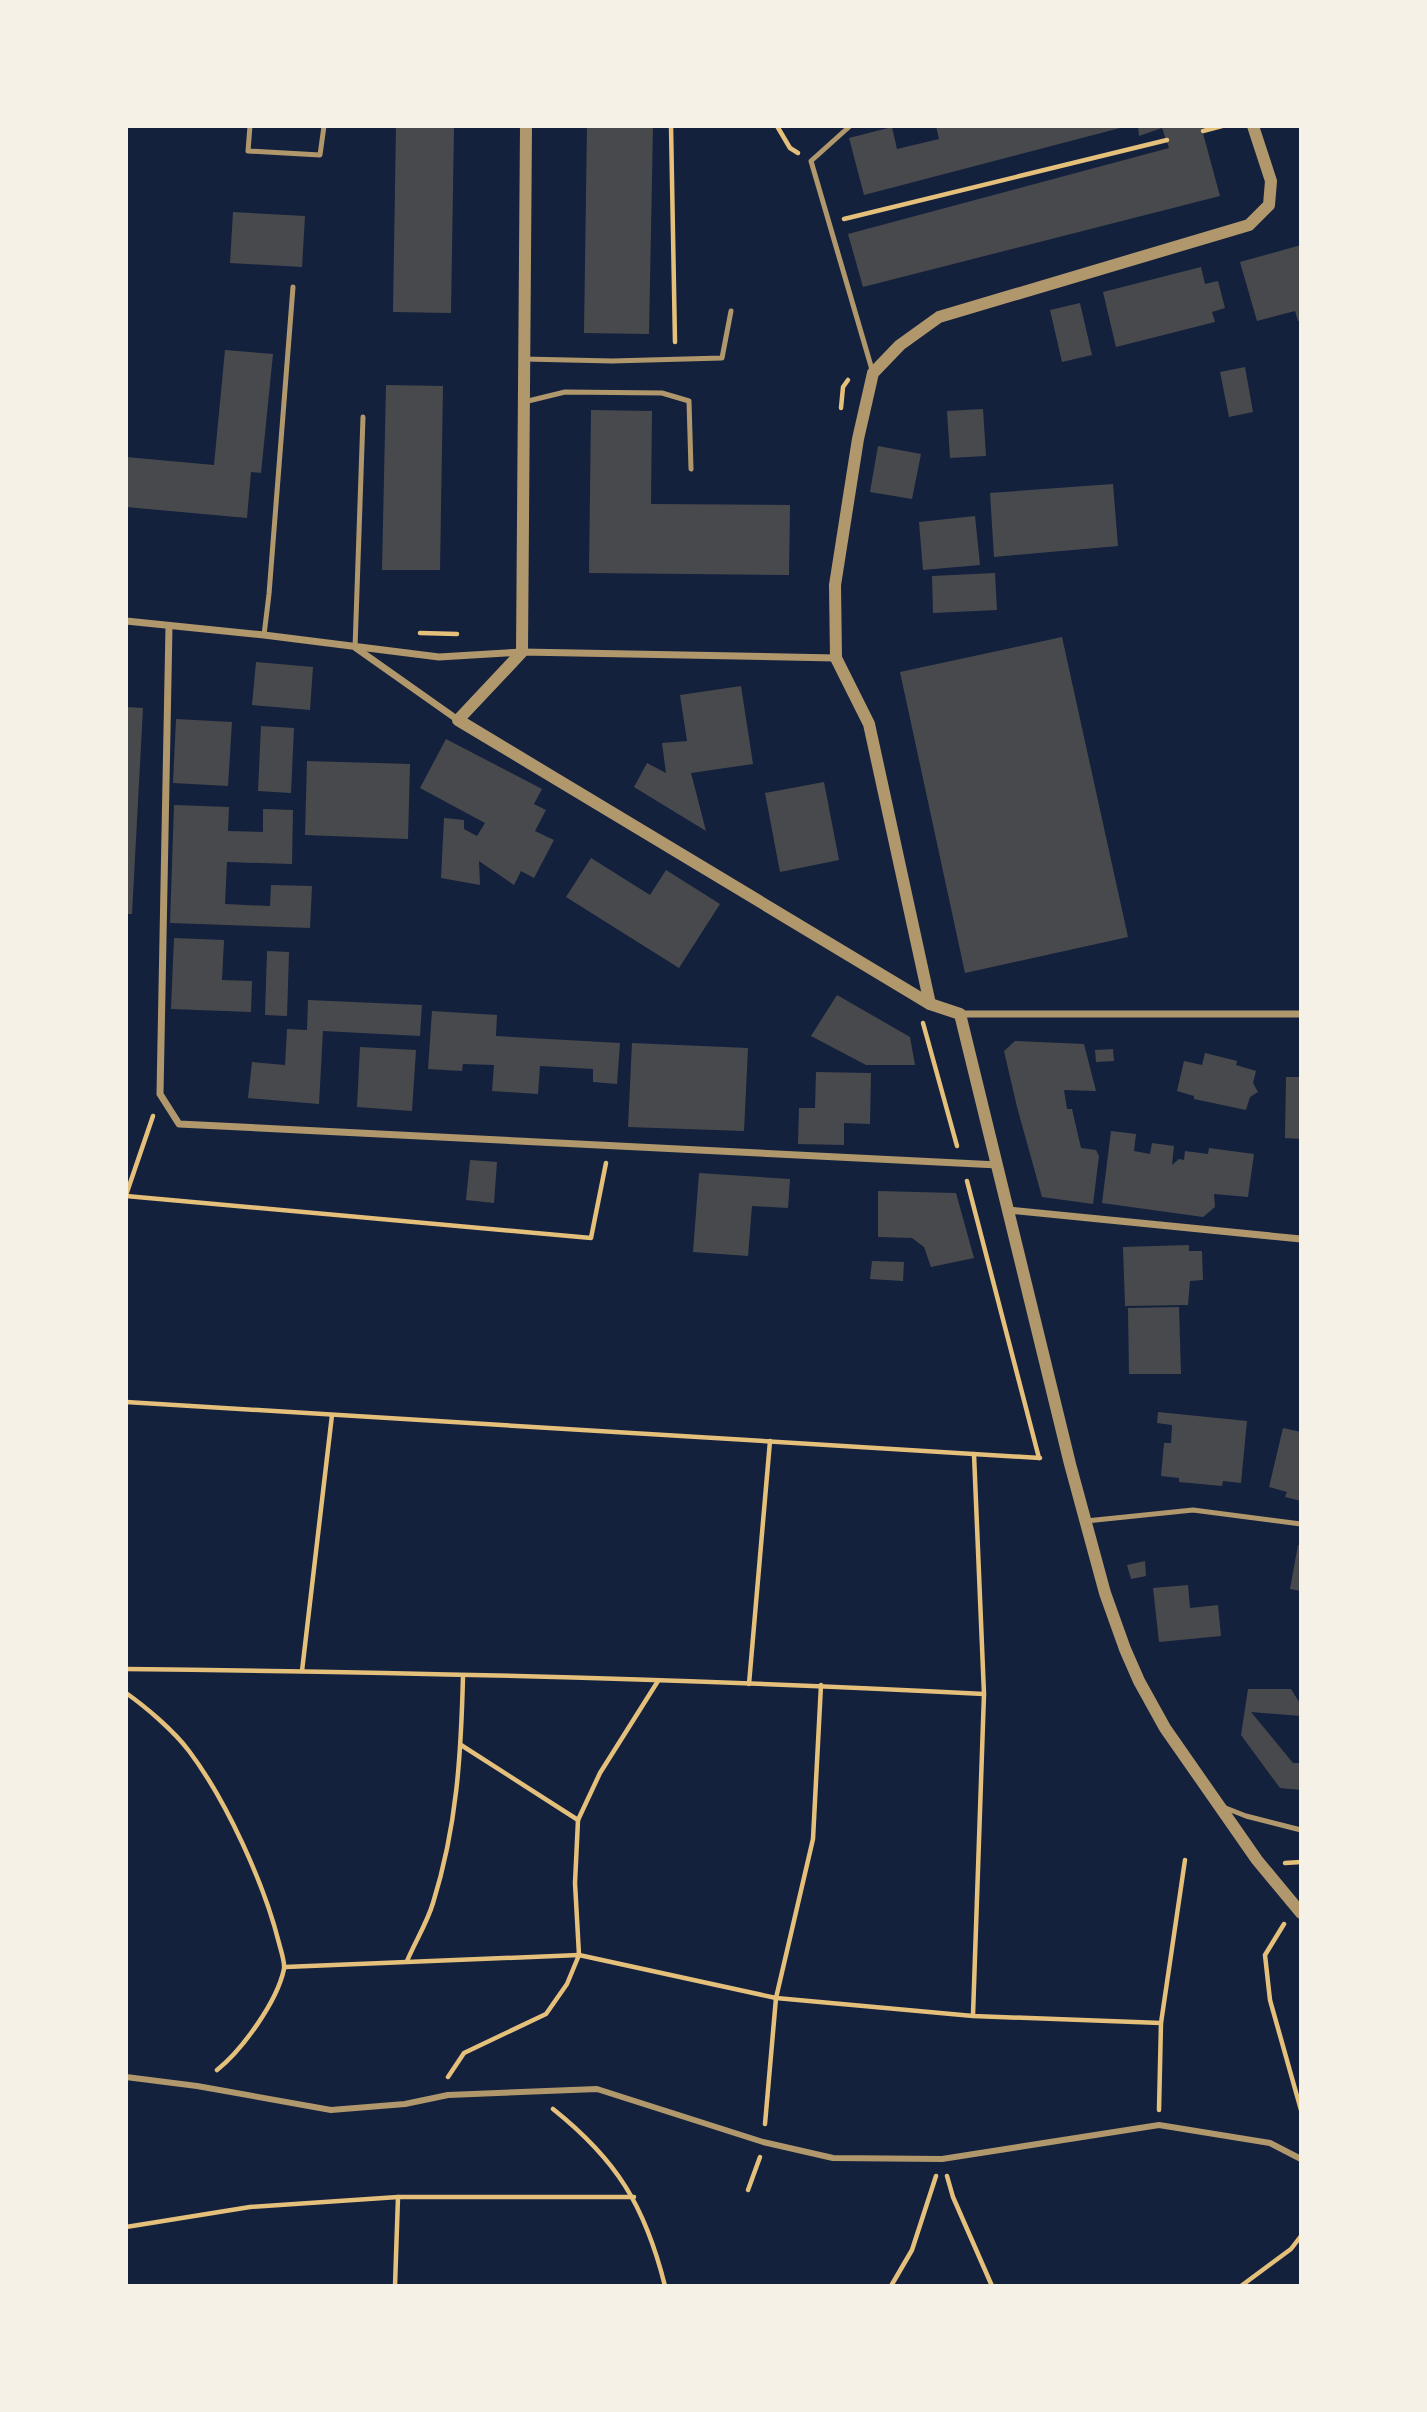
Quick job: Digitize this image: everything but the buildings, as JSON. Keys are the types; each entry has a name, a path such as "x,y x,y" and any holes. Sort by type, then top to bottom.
{"street":[{"path":"458,720 522,652 526,126"},
{"path":"930,1004 869,724 836,658 835,585 841,538 873,373 900,345 939,317 1249,225 1269,205 1271,181 1253,126"},
{"path":"126,621 439,657 522,652 836,658"},
{"path":"169,626 160,1094 179,1124 999,1165"},
{"path":"355,648 458,720 930,1004 960,1014 1301,1014"},
{"path":"960,1014 1070,1464 1105,1592 1125,1649 1165,1728 1257,1860 1298,1909"},
{"path":"1009,1210 1301,1239"},
{"path":"126,2077 197,2086 331,2110 405,2104 448,2095 597,2089 763,2142 833,2158 942,2159 1159,2125 1270,2144 1301,2159"}],"lane":[{"path":"250,126 248,151 320,155 324,126"},
{"path":"850,126 811,161 873,373"},
{"path":"264,635 293,287"},
{"path":"524,359 722,358 731,311"},
{"path":"524,402 565,392 662,393 689,401 691,469"},
{"path":"355,648 363,417"},
{"path":"1086,1521 1193,1510 1301,1524"},
{"path":"1217,1805 1246,1816 1301,1830"}],"path":[{"path":"671,126 676,360"},
{"path":"777,126 790,148 811,161"},
{"path":"1203,131 1222,126"},
{"path":"868,213 1167,140"},
{"path":"840,415 843,387 867,352"},
{"path":"922,1020 1039,1458"},
{"path":"160,1094 126,1196 591,1238 610,1145"},
{"path":"126,1402 770,1440 1039,1458 1070,1464"},
{"path":"302,1671 332,1415"},
{"path":"749,1684 770,1440"},
{"path":"973,2015 984,1694 974,1454"},
{"path":"126,1669 821,1685 984,1694"},
{"path":"407,1961 433,1905 455,1812 463,1676"},
{"path":"448,2095 448,2074 464,2053 546,2014 567,1984 579,1955 575,1883 579,1820 600,1773 658,1681"},
{"path":"748,2190 763,2142 776,1998 813,1839 821,1685"},
{"path":"126,1693 188,1749 227,1813 273,1920 285,1968 268,2008 233,2057 197,2086"},
{"path":"461,1745 579,1820"},
{"path":"1159,2125 1161,2023 1185,1860"},
{"path":"1285,1863 1301,1861"},
{"path":"1298,1909 1265,1955 1270,2000 1301,2110"},
{"path":"285,1968 579,1955 776,1998 973,2015 1161,2023"},
{"path":"530,2090 578,2129 612,2166 634,2197 655,2245 665,2286"},
{"path":"891,2286 912,2250 942,2159"},
{"path":"942,2159 953,2197 992,2286"},
{"path":"126,2227 250,2207 398,2197 634,2197"},
{"path":"395,2286 398,2197"},
{"path":"1241,2286 1290,2249 1301,2236"}]}
